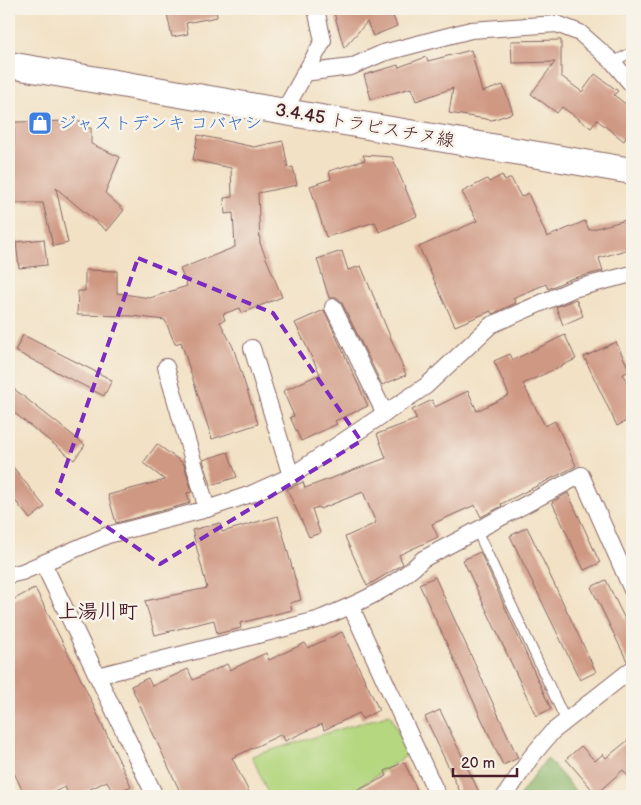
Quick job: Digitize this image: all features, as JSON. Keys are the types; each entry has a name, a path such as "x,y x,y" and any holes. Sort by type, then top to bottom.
{"main road":[{"name":"3.4.45 トラピスチヌ線","path":"9,65 632,171"}],"street":[{"path":"284,111 324,41 316,9"},
{"path":"304,73 351,67 384,53 472,30 557,16 613,62 632,85"},
{"path":"9,575 43,563 108,535 207,509 251,494 291,476 426,386 491,325 566,291 632,274"},
{"path":"333,307 386,414"},
{"path":"252,348 291,476"},
{"path":"166,367 207,509"},
{"path":"96,676 317,620 351,607 410,572 424,558 580,475 632,590"},
{"path":"43,563 155,796"},
{"path":"351,607 438,796"},
{"path":"505,796 532,756 565,719 632,669"}],"lane":[{"path":"613,62 632,52"},
{"path":"477,531 565,719"}],"highlighted area":[{"path":"138,258 273,313 361,441 160,564 57,492"}],"green space":[{"path":"390,714 409,754 346,796 269,796 252,756"},
{"path":"547,758 580,796 519,796"}],"building":[{"path":"166,9 216,9 217,17 186,23 188,34 172,37"},
{"path":"333,9 390,9 397,26 373,36 367,22 344,48"},
{"path":"561,40 561,76 582,92 595,74 618,91 614,95 632,109 632,129 624,141 597,120 591,128 562,107 557,113 531,94 555,62 512,63 511,41"},
{"path":"471,50 482,92 503,85 513,113 492,120 449,113 453,88 416,101 411,88 371,99 364,75 398,65 399,67 426,57 428,61"},
{"path":"84,121 84,128 91,128 91,144 120,157 105,193 124,210 107,231 56,188 68,243 53,246 43,203 14,203 14,122"},
{"path":"198,135 254,147 283,141 288,168 293,167 297,185 258,193 260,243 282,297 242,313 240,308 223,314 225,320 220,322 233,347 258,424 212,439 181,342 175,344 165,320 132,316 77,315 78,291 85,291 85,270 117,271 117,293 150,298 187,286 180,269 235,247 233,213 225,214 224,198 232,197 231,168 193,160"},
{"path":"363,155 392,157 417,216 379,232 375,222 326,237 310,186 331,179 329,171 365,160"},
{"path":"502,175 505,181 511,178 521,197 528,193 547,237 585,221 589,230 626,220 627,226 632,224 632,248 599,258 603,271 570,279 548,289 546,284 513,298 516,303 492,314 491,311 455,326 419,247 477,221 462,192 487,179 489,182"},
{"path":"44,239 47,265 19,268 16,242"},
{"path":"342,251 348,270 361,266 406,375 382,385 342,303 338,298 329,298 317,259"},
{"path":"576,299 583,316 563,325 556,307"},
{"path":"324,310 368,406 335,421 337,424 301,441 290,417 294,416 283,391 320,374 295,323"},
{"path":"23,335 112,380 104,396 15,351"},
{"path":"565,335 576,359 523,384 545,426 555,421 576,466 501,504 502,506 481,517 475,505 432,524 438,537 399,555 403,564 367,586 345,537 376,523 363,492 320,509 319,507 312,509 320,533 309,537 287,489 303,482 305,488 386,458 377,434 417,419 412,410 432,400 435,407 468,391 477,411 509,395 494,361 510,354 513,360"},
{"path":"616,342 630,371 623,374 632,392 632,418 617,426 584,357"},
{"path":"9,385 85,445 74,460 9,409"},
{"path":"157,444 184,464 192,492 187,493 190,503 116,523 108,495 165,480 143,463"},
{"path":"228,452 237,477 211,485 203,460"},
{"path":"9,462 45,507 30,519 9,493"},
{"path":"568,493 600,563 584,570 552,502"},
{"path":"278,516 301,600 290,603 292,610 240,623 241,628 217,634 214,620 155,635 145,601 207,588 192,530 220,523 222,532"},
{"path":"527,527 596,672 580,680 510,536"},
{"path":"480,552 551,709 536,716 463,560"},
{"path":"435,577 518,758 503,765 419,584"},
{"path":"606,580 632,634 632,659 627,661 591,587"},
{"path":"35,588 78,673 131,786 113,794 107,781 76,796 69,796 65,787 45,796 25,796 9,762 9,602"},
{"path":"342,632 379,710 362,719 359,713 324,730 322,724 285,741 282,734 232,758 251,796 182,796 131,686 148,678 152,686 188,669 193,680 227,664 230,670 266,653 269,660 305,643 308,648"},
{"path":"440,710 481,796 462,796 425,717"},
{"path":"632,737 632,781 623,770 596,794 566,759 581,746 595,761 603,754 606,758"},
{"path":"404,762 420,796 346,796 387,776 385,771"}],"place":[{"name":"ジャストデンキ コバヤシ","path":"40,123"}],"district":[{"name":"上湯川町","path":"98,611"}]}
